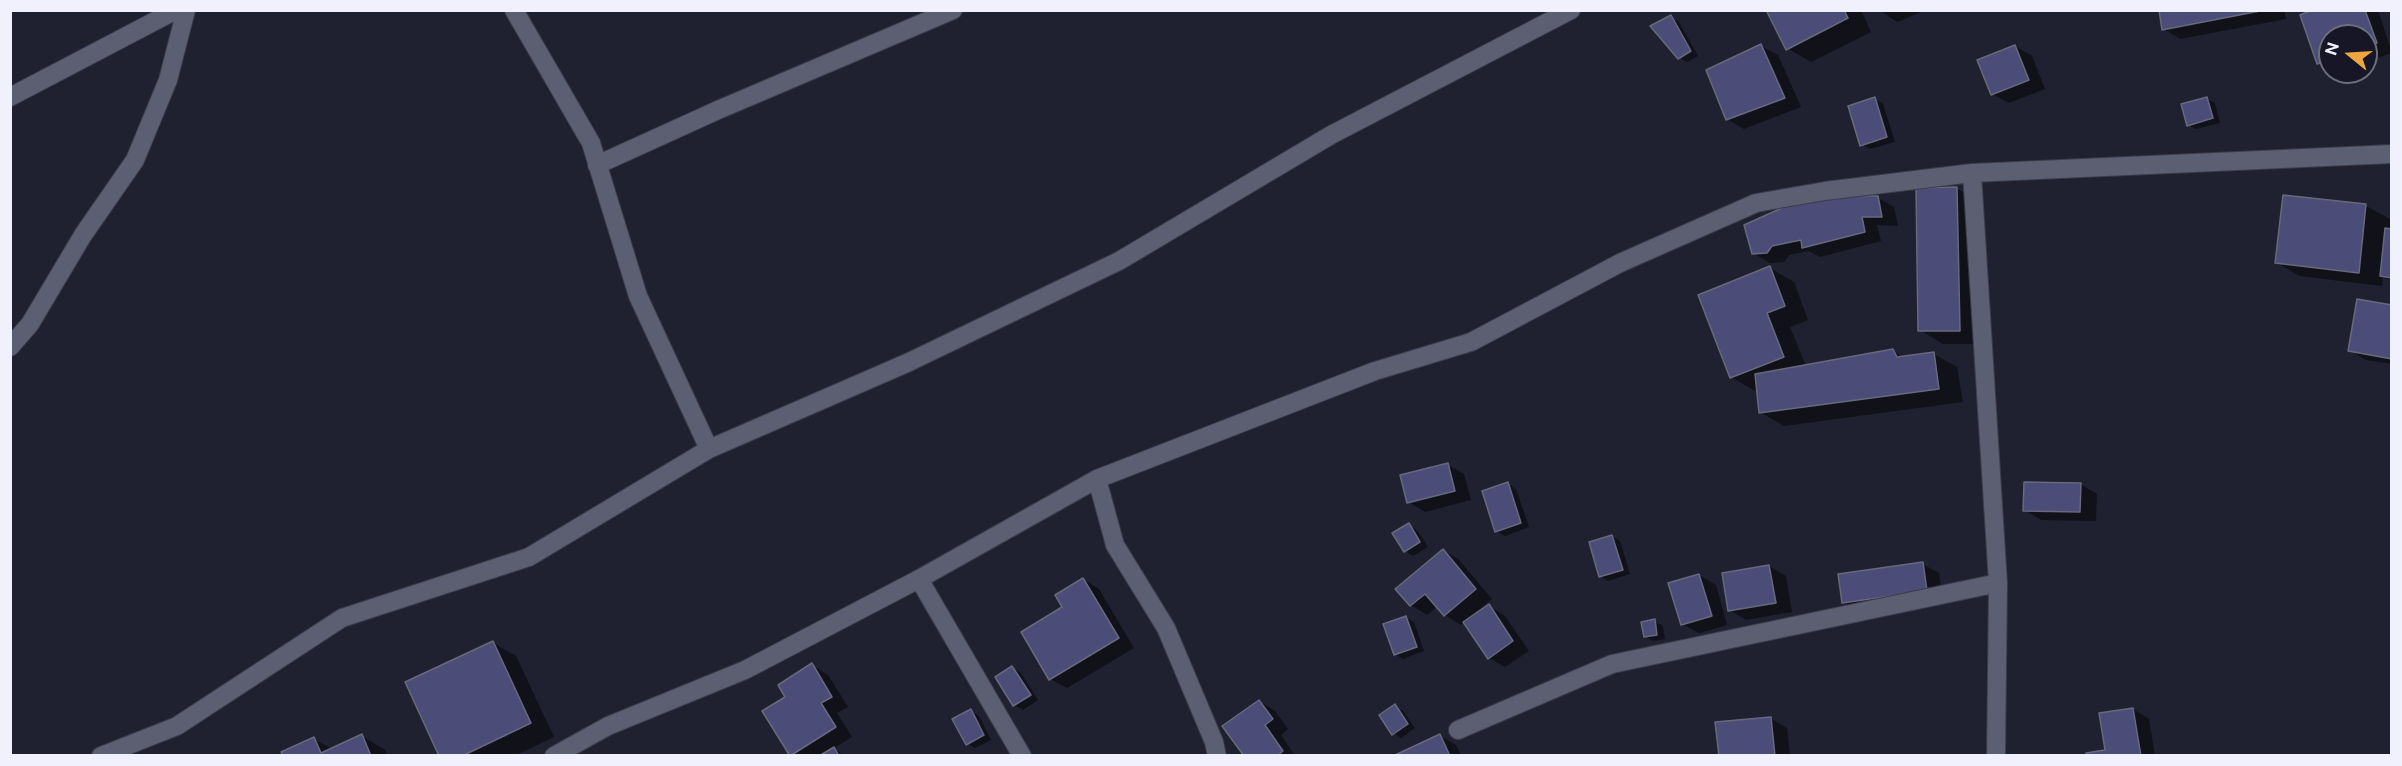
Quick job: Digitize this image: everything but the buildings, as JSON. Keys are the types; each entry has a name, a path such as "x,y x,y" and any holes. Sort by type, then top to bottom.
{"street":[{"path":"10,97 176,10"},
{"path":"10,347 30,324 83,235 135,160 168,80 186,10"},
{"path":"514,10 591,143 638,296 709,449"},
{"path":"597,165 718,110 952,10"},
{"path":"101,756 177,726 342,618 528,557 709,449 908,363 1119,261 1331,135 1571,10"},
{"path":"554,756 608,726 745,670 919,579 1097,480 1375,371 1471,342 1620,263 1756,203 1825,191 1972,173 2391,154"},
{"path":"1972,173 1998,583 1996,756"},
{"path":"1097,480 1115,545 1166,628 1214,742 1217,756"},
{"path":"919,579 1022,756"},
{"path":"1458,730 1612,664 1998,583"}]}
